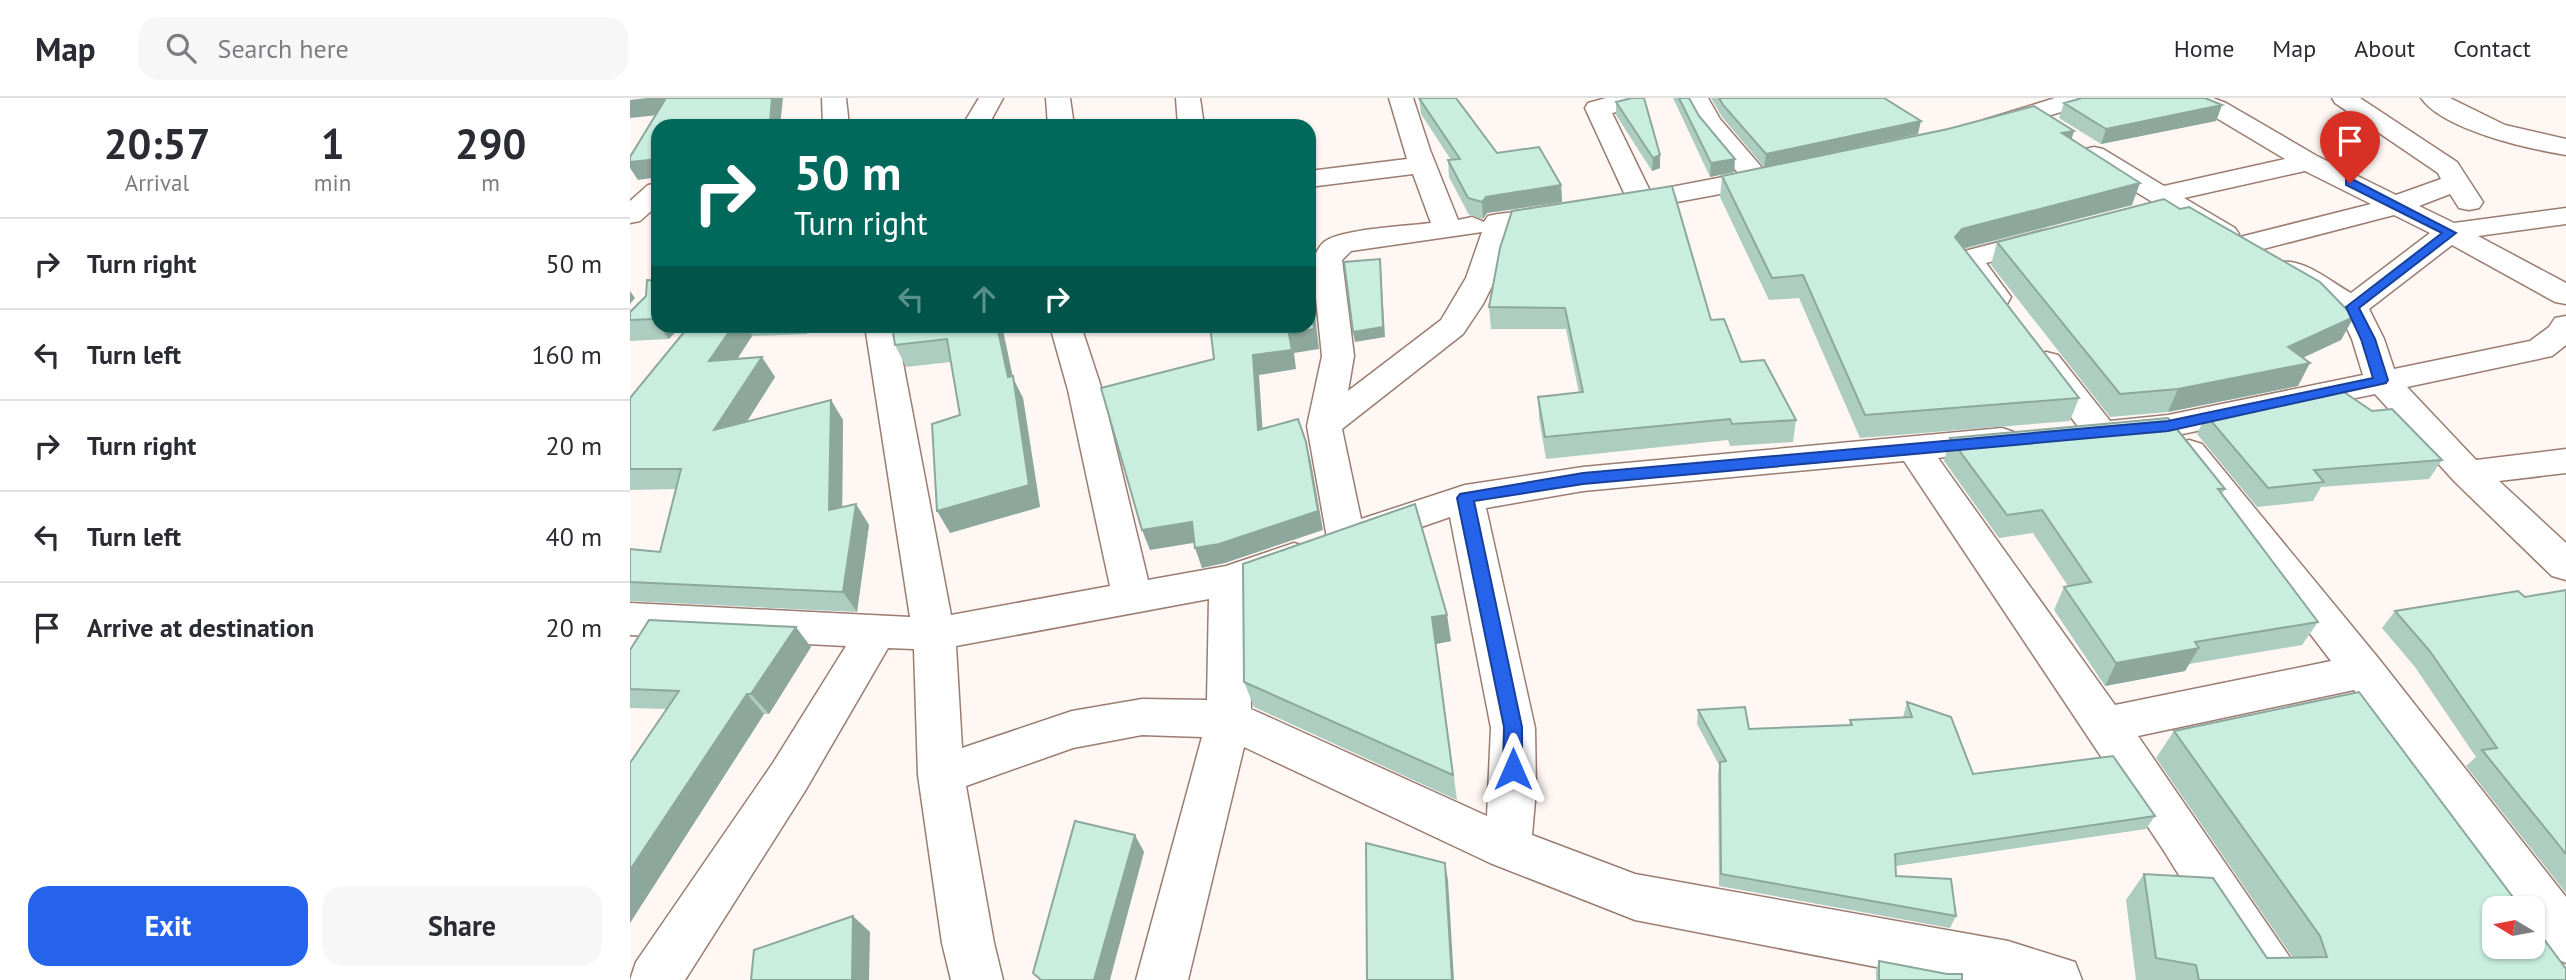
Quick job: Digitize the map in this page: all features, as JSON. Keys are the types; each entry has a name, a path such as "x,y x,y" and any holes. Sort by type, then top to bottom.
{"street":[{"path":"834,98 836,119"},
{"path":"979,119 990,98"},
{"path":"1058,98 1060,119"},
{"path":"1188,98 1190,119"},
{"path":"1401,98 1422,166 1448,230"},
{"path":"1618,98 1622,104 1597,108 1641,201"},
{"path":"1696,98 1709,122 1756,179"},
{"path":"2004,98 2070,139 2157,205 2244,245 2352,307 2368,339 2381,380 2469,473 2566,566"},
{"path":"1971,131 2081,98"},
{"path":"2190,98 2217,108 2308,162 2566,295"},
{"path":"2344,98 2448,168 2455,183 2478,211 2495,224"},
{"path":"2433,98 2462,116 2519,137 2566,147"},
{"path":"2157,205 2308,162"},
{"path":"1316,178 1422,166"},
{"path":"1346,538 1324,426 1338,356 1327,260 1333,249 1343,243 1587,210 1794,171"},
{"path":"630,183 651,188"},
{"path":"2244,245 2370,214 2455,183"},
{"path":"630,215 651,196"},
{"path":"2352,307 2450,233 2495,224 2566,216"},
{"path":"1324,426 1452,327 1463,313 1494,243 1498,222"},
{"path":"2071,232 1967,259 2100,432"},
{"path":"630,660 642,620 934,634 1229,580 1465,498 1583,479 2168,426 2541,349 2564,332"},
{"path":"881,333 934,634 941,775 968,943 977,980"},
{"path":"1068,333 1085,390 1133,598"},
{"path":"2168,426 2364,671 2566,938"},
{"path":"1913,448 2105,725 2274,980"},
{"path":"2469,473 2566,461"},
{"path":"1465,498 1513,727 1513,790 1507,848"},
{"path":"1162,980 1228,719 1229,580"},
{"path":"655,980 789,777 877,631"},
{"path":"2105,725 2364,671"},
{"path":"941,775 1083,728 1142,716 1228,719 1507,848 1635,898 2008,967 2056,980"}],"building":[{"path":"666,98 772,98 770,119 653,119"},
{"path":"1419,98 1456,98 1497,153 1539,147 1561,185 1486,197 1482,202 1468,198 1448,160 1460,159"},
{"path":"1644,98 1660,155 1653,158 1616,102"},
{"path":"1679,98 1689,98 1699,116 1735,159 1711,163"},
{"path":"1719,98 1884,98 1921,121 1766,154"},
{"path":"2082,98 2205,98 2222,105 2106,129 2064,103"},
{"path":"2034,106 2074,131 2062,133 2140,183 1962,229 1955,237 2079,398 1865,415 1803,275 1772,278 1722,176 1948,129"},
{"path":"651,123 651,160 630,162 630,157"},
{"path":"1672,186 1711,320 1724,319 1741,362 1764,360 1796,420 1732,424 1730,419 1545,437 1538,397 1583,392 1565,308 1489,307 1500,248 1512,211"},
{"path":"2164,199 2180,209 2189,207 2320,282 2354,317 2288,347 2310,363 2178,389 2120,394 1997,242"},
{"path":"1380,259 1383,327 1353,332 1344,262"},
{"path":"647,280 651,280 651,319 630,320 630,312 646,296"},
{"path":"683,333 728,333 709,361 762,357 714,430 831,400 829,510 856,504 843,592 630,582 630,549 660,552 681,469 630,469 630,398"},
{"path":"893,333 999,333 1008,377 1013,376 1029,485 937,511 932,424 960,415 947,339 895,345"},
{"path":"1211,333 1294,333 1289,334 1292,350 1253,355 1258,430 1298,419 1306,442 1318,511 1219,544 1195,548 1192,522 1142,530 1101,388 1214,359"},
{"path":"2338,388 2372,411 2392,409 2442,460 2314,470 2324,482 2268,488 2206,415"},
{"path":"2168,418 2225,489 2218,489 2318,622 2195,642 2199,648 2116,663 2064,587 2091,582 2042,510 2007,515 1950,438"},
{"path":"1415,504 1447,615 1432,617 1453,775 1244,682 1243,564"},
{"path":"2566,590 2566,854 2482,750 2497,748 2429,650 2395,611 2518,591 2525,597"},
{"path":"649,620 796,627 751,694 747,694 630,870 630,763 679,691 630,689 630,650"},
{"path":"2359,692 2512,896 2482,896 2482,959 2545,959 2545,941 2566,969 2566,980 2199,980 2196,965 2156,958 2144,874 2213,878 2267,958 2327,957 2320,936 2174,731"},
{"path":"1907,702 1951,717 1973,774 2113,756 2155,816 1895,854 1896,876 1951,879 1956,916 1721,874 1720,762 1726,761 1698,710 1745,707 1749,729 1852,725 1850,720 1912,717"},
{"path":"1075,821 1135,835 1094,980 1041,980 1033,973"},
{"path":"1366,843 1445,863 1452,980 1367,980"},
{"path":"853,916 852,980 751,980 754,950"},
{"path":"1879,961 1947,974 1962,974 1962,980 1879,980"}],"route":[{"path":"1513,769 1513,727 1465,498 1583,479 2168,426 2381,380 2368,339 2352,307 2392,274 2450,233 2350,183"}]}
